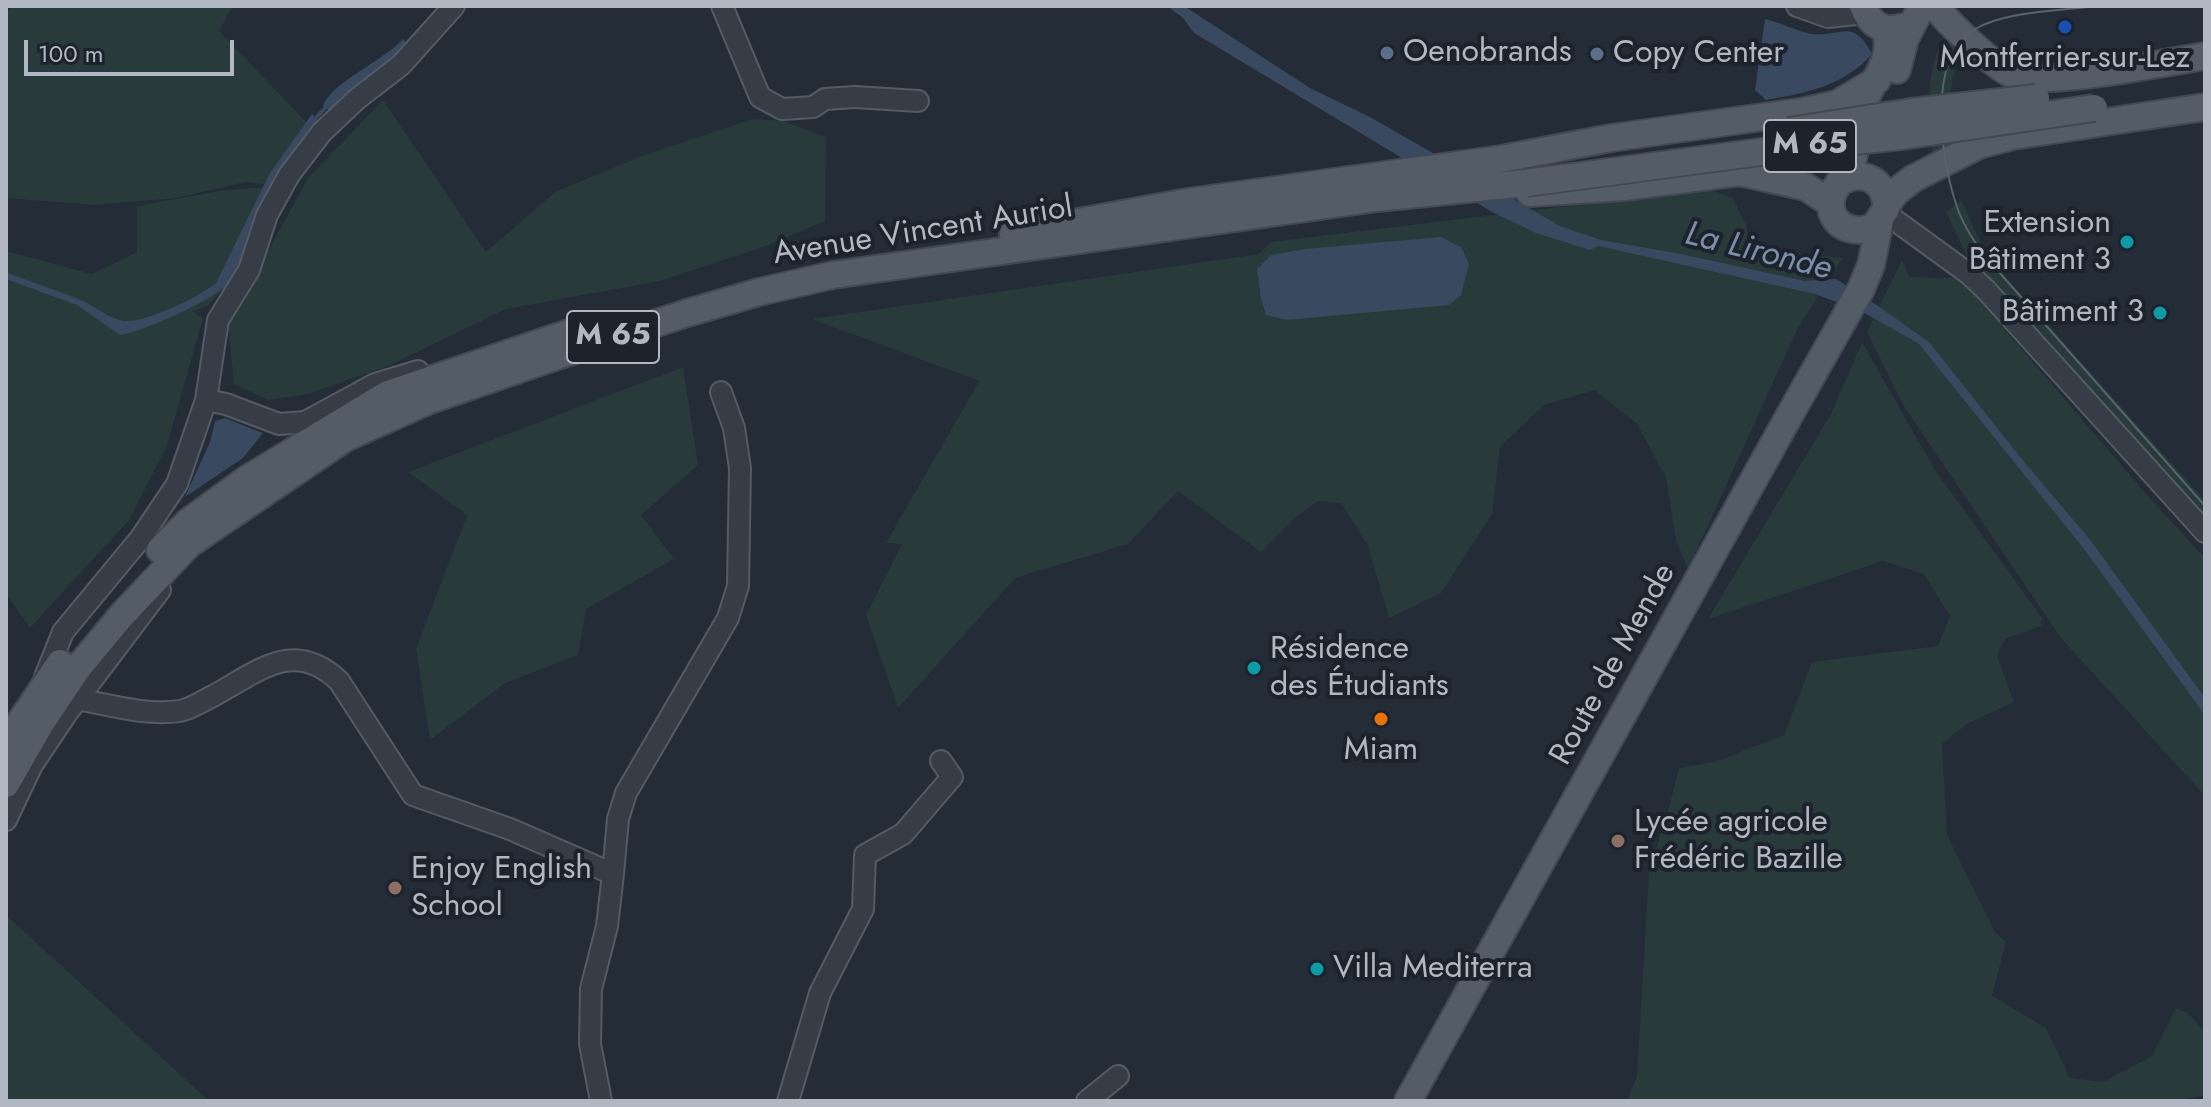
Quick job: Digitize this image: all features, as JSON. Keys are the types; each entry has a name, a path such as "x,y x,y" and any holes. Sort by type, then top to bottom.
{"main road":[{"path":"1935,6 1997,64 2012,75 2028,79 2070,76 2205,56"},
{"path":"1864,9 1871,22 1886,29 1897,29 1918,13"},
{"path":"1886,29 1889,53 1866,98 1856,151 1830,203 1835,219 1849,230 1877,218 1885,194 1875,181 1868,144 1871,115 1879,93 1897,70 1918,13"},
{"name":"M 65","path":"2092,99 2205,72"},
{"name":"M 65","path":"1498,178 1611,138 1837,104 1877,80"},
{"name":"M 65","path":"1498,178 1911,112 2205,90"},
{"name":"M 65","path":"1877,218 1897,191 1914,178 1979,145 2013,136 2205,107"},
{"name":"M 65","path":"1498,178 1624,187 1740,172 1806,187 1830,203"},
{"name":"Avenue Vincent Auriol","path":"6,743 62,660 188,522 247,479 388,394 665,302 790,269 875,253 1418,175 1498,178"},
{"path":"1844,180 1863,176 1875,181"},
{"name":"Avenue Vincent Auriol","path":"6,784 65,686 122,615 189,544 345,438 430,400 687,313 759,292 843,273 1377,198 1459,195 1498,178"},
{"name":"Route de Mende","path":"1408,1101 1861,289 1871,258 1877,218"}],"street":[{"path":"37,696 63,632 140,539 177,484 206,400 218,320 249,270 267,215 289,175 322,132 357,99 401,65 454,6"},
{"path":"722,6 760,97 782,109 813,107 825,99 855,97 918,101"},
{"path":"1797,6 1852,16 1864,9"},
{"path":"1877,218 1969,274 1986,290 2205,532"},
{"name":"Avenue Vincent Auriol","path":"206,400 226,404 279,424 305,422 375,384 468,356 589,327"},
{"path":"601,1101 590,1044 591,989 607,926 618,819 626,793 728,618 738,586 740,468 734,428 721,392"},
{"name":"Avenue Vincent Auriol","path":"6,820 32,765 76,699 164,584 231,514"},
{"path":"76,699 148,712 183,711 255,672 288,659 307,659 325,668 339,681 413,795 510,829 613,874"},
{"path":"788,1101 820,993 863,909 865,855 903,834 952,777 941,761"},
{"path":"1087,1101 1118,1076"}],"shaded area":[{"path":"11,6 233,6 219,31 309,125 273,185 245,182 177,198 94,205 6,198 6,14"},
{"path":"1948,34 1964,51 1952,86 1952,150 1932,157 1931,77 1934,62"},
{"path":"383,100 486,252 555,192 644,155 753,119 783,121 826,137 825,221 763,247 660,281 506,309 388,366 308,394 268,400 234,384 228,324 308,178"},
{"path":"269,187 222,290 207,307 192,311 203,318 167,446 129,520 30,628 6,593 6,251 92,274 137,252 137,206 225,190"},
{"path":"1708,189 1733,198 1746,225 1751,247 1842,258 1797,330 1688,569 1676,540 1666,478 1637,424 1595,390 1544,405 1500,447 1492,514 1441,593 1389,618 1368,546 1341,503 1318,501 1296,517 1261,552 1178,491 1128,544 1015,578 898,708 866,615 902,544 886,543 979,381 812,319 1259,254 1270,242"},
{"path":"1961,200 1983,248 2009,281 2205,501 2205,525 1967,256 1946,212"},
{"path":"1902,260 1909,277 1955,278 1975,295 2205,558 2205,796 2061,638 1905,408 1867,332"},
{"path":"1862,342 1935,470 2042,618 2041,626 2005,639 1997,656 2014,702 1967,724 1942,744 1947,835 1995,932 2006,942 1992,996 2046,1028 2070,1078 2103,1082 2152,1056 2176,1008 2188,1013 2205,1032 2205,1096 2170,1101 1627,1101 1637,1076 1649,871 1679,768 1715,762 1784,735 1812,662 1938,646 1950,616 1924,574 1883,561 1708,619 1831,414"},
{"path":"683,367 698,465 641,515 674,559 586,609 578,655 505,683 430,740 416,649 467,515 408,472"},
{"path":"6,915 209,1101 6,1101"}],"water":[{"path":"1167,6 1184,6 1310,88 1370,117 1560,226 1601,240 1805,281 1836,279 1868,299 1929,342 2091,541 2205,698 2205,715 2084,549 1919,344 1861,311 1815,294 1598,246 1590,250 1536,233 1492,212 1194,33 1183,18"},
{"path":"1765,19 1813,34 1852,32 1859,36 1872,54 1837,81 1810,91 1766,100 1755,90"},
{"path":"403,39 409,46 331,112 323,106 336,89"},
{"path":"312,114 319,122 260,208 236,275 222,289 195,305 145,328 120,335 77,305 6,279 8,273 76,298 124,321 158,314 198,295 216,283 270,173"},
{"path":"1441,237 1461,247 1469,264 1461,295 1449,305 1287,320 1266,315 1257,269 1271,255"},
{"path":"225,418 263,433 243,458 185,497 210,442 215,421"}],"waterway":[{"path":"314,120 327,106"}],"tram line":[{"path":"2095,6 2001,19 1975,29 1959,43 1949,63 1941,112 1942,138 1951,187 1962,220 1984,255 2205,506"}],"place":[{"name":"Montferrier-sur-Lez","path":"2065,27"},
{"name":"Oenobrands","path":"1387,53"},
{"name":"Copy Center","path":"1597,54"},
{"name":"Extension Bâtiment 3","path":"2127,242"},
{"name":"Bâtiment 3","path":"2160,313"},
{"name":"Résidence des Étudiants","path":"1254,668"},
{"name":"Miam","path":"1381,719"},
{"name":"Lycée agricole Frédéric Bazille","path":"1618,841"},
{"name":"Enjoy English School","path":"395,888"},
{"name":"Villa Mediterra","path":"1317,969"}],"water label":[{"name":"La Lironde","path":"1758,253"}]}
